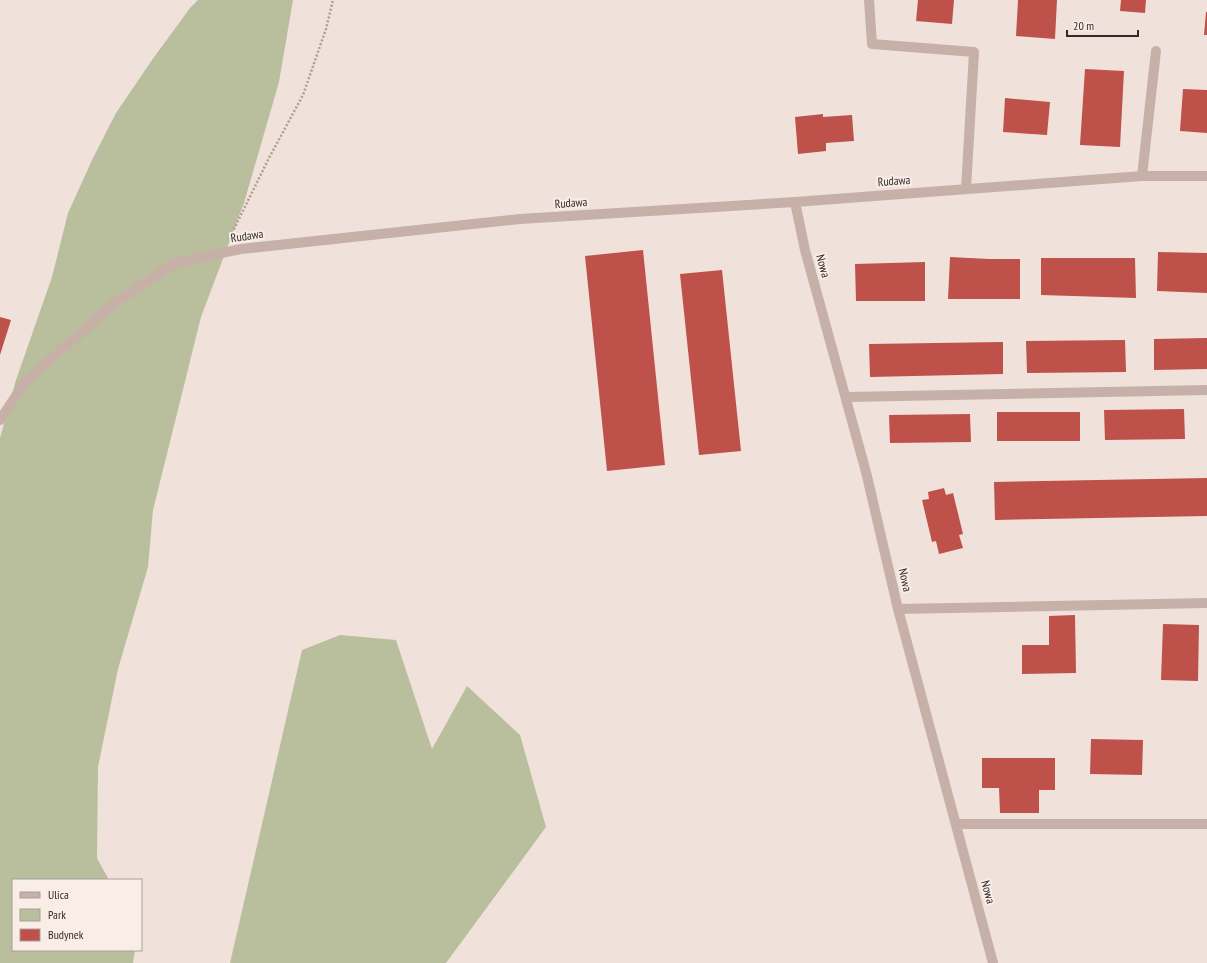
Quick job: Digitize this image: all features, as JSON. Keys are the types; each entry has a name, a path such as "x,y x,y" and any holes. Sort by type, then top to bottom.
{"street":[{"path":"869,0 872,44 974,52 966,189"},
{"path":"1142,176 1156,51"},
{"name":"Rudawa","path":"0,420 25,382 117,301 175,263 241,249 520,219 795,202 1142,176 1207,176"},
{"name":"Nowa","path":"795,202 805,250 866,472 898,609 993,963"},
{"path":"846,397 1207,390"},
{"path":"898,609 1207,603"},
{"path":"956,824 1207,824"}],"path":[{"path":"222,253 269,158 303,95 326,29 333,0"}],"green space":[{"path":"198,0 293,0 279,82 244,203 201,317 153,510 148,567 118,669 98,767 97,858 108,879 12,879 12,951 135,951 133,963 0,963 0,438 16,380 52,277 68,213 93,158 116,113 190,8"},
{"path":"340,635 396,640 432,749 467,686 520,735 546,827 446,963 230,963 302,650"}],"building":[{"path":"918,0 954,0 952,24 916,21"},
{"path":"1018,0 1057,0 1055,39 1016,36"},
{"path":"1121,0 1146,0 1145,13 1120,11"},
{"path":"1206,12 1207,35 1204,35"},
{"path":"1085,69 1124,71 1120,147 1080,145"},
{"path":"1183,89 1207,90 1207,133 1180,131"},
{"path":"1005,98 1050,102 1047,135 1003,132"},
{"path":"823,114 823,117 852,115 854,141 826,143 826,151 798,154 795,117"},
{"path":"643,250 665,465 607,471 585,256"},
{"path":"1158,252 1207,253 1207,293 1157,291"},
{"path":"950,257 1020,259 1020,299 948,299"},
{"path":"1041,258 1135,258 1136,298 1041,295"},
{"path":"925,262 925,301 856,301 855,264"},
{"path":"722,270 741,451 699,455 680,274"},
{"path":"0,317 11,320 0,355"},
{"path":"1207,338 1207,369 1154,370 1154,339"},
{"path":"1125,340 1126,372 1027,373 1026,341"},
{"path":"1003,342 1003,374 870,377 869,344"},
{"path":"1184,409 1185,439 1105,440 1104,410"},
{"path":"997,412 1080,412 1080,441 997,441"},
{"path":"970,414 971,442 890,443 889,415"},
{"path":"1207,478 1207,516 995,520 994,482"},
{"path":"944,488 946,495 953,493 963,534 959,535 963,548 939,554 936,541 932,542 922,500 929,499 928,492"},
{"path":"1075,615 1076,673 1022,674 1022,645 1049,645 1049,616"},
{"path":"1163,624 1199,625 1198,681 1161,680"},
{"path":"1091,739 1143,740 1142,775 1090,774"},
{"path":"982,758 1055,758 1055,790 1039,790 1039,813 1000,813 999,788 982,788"}]}
